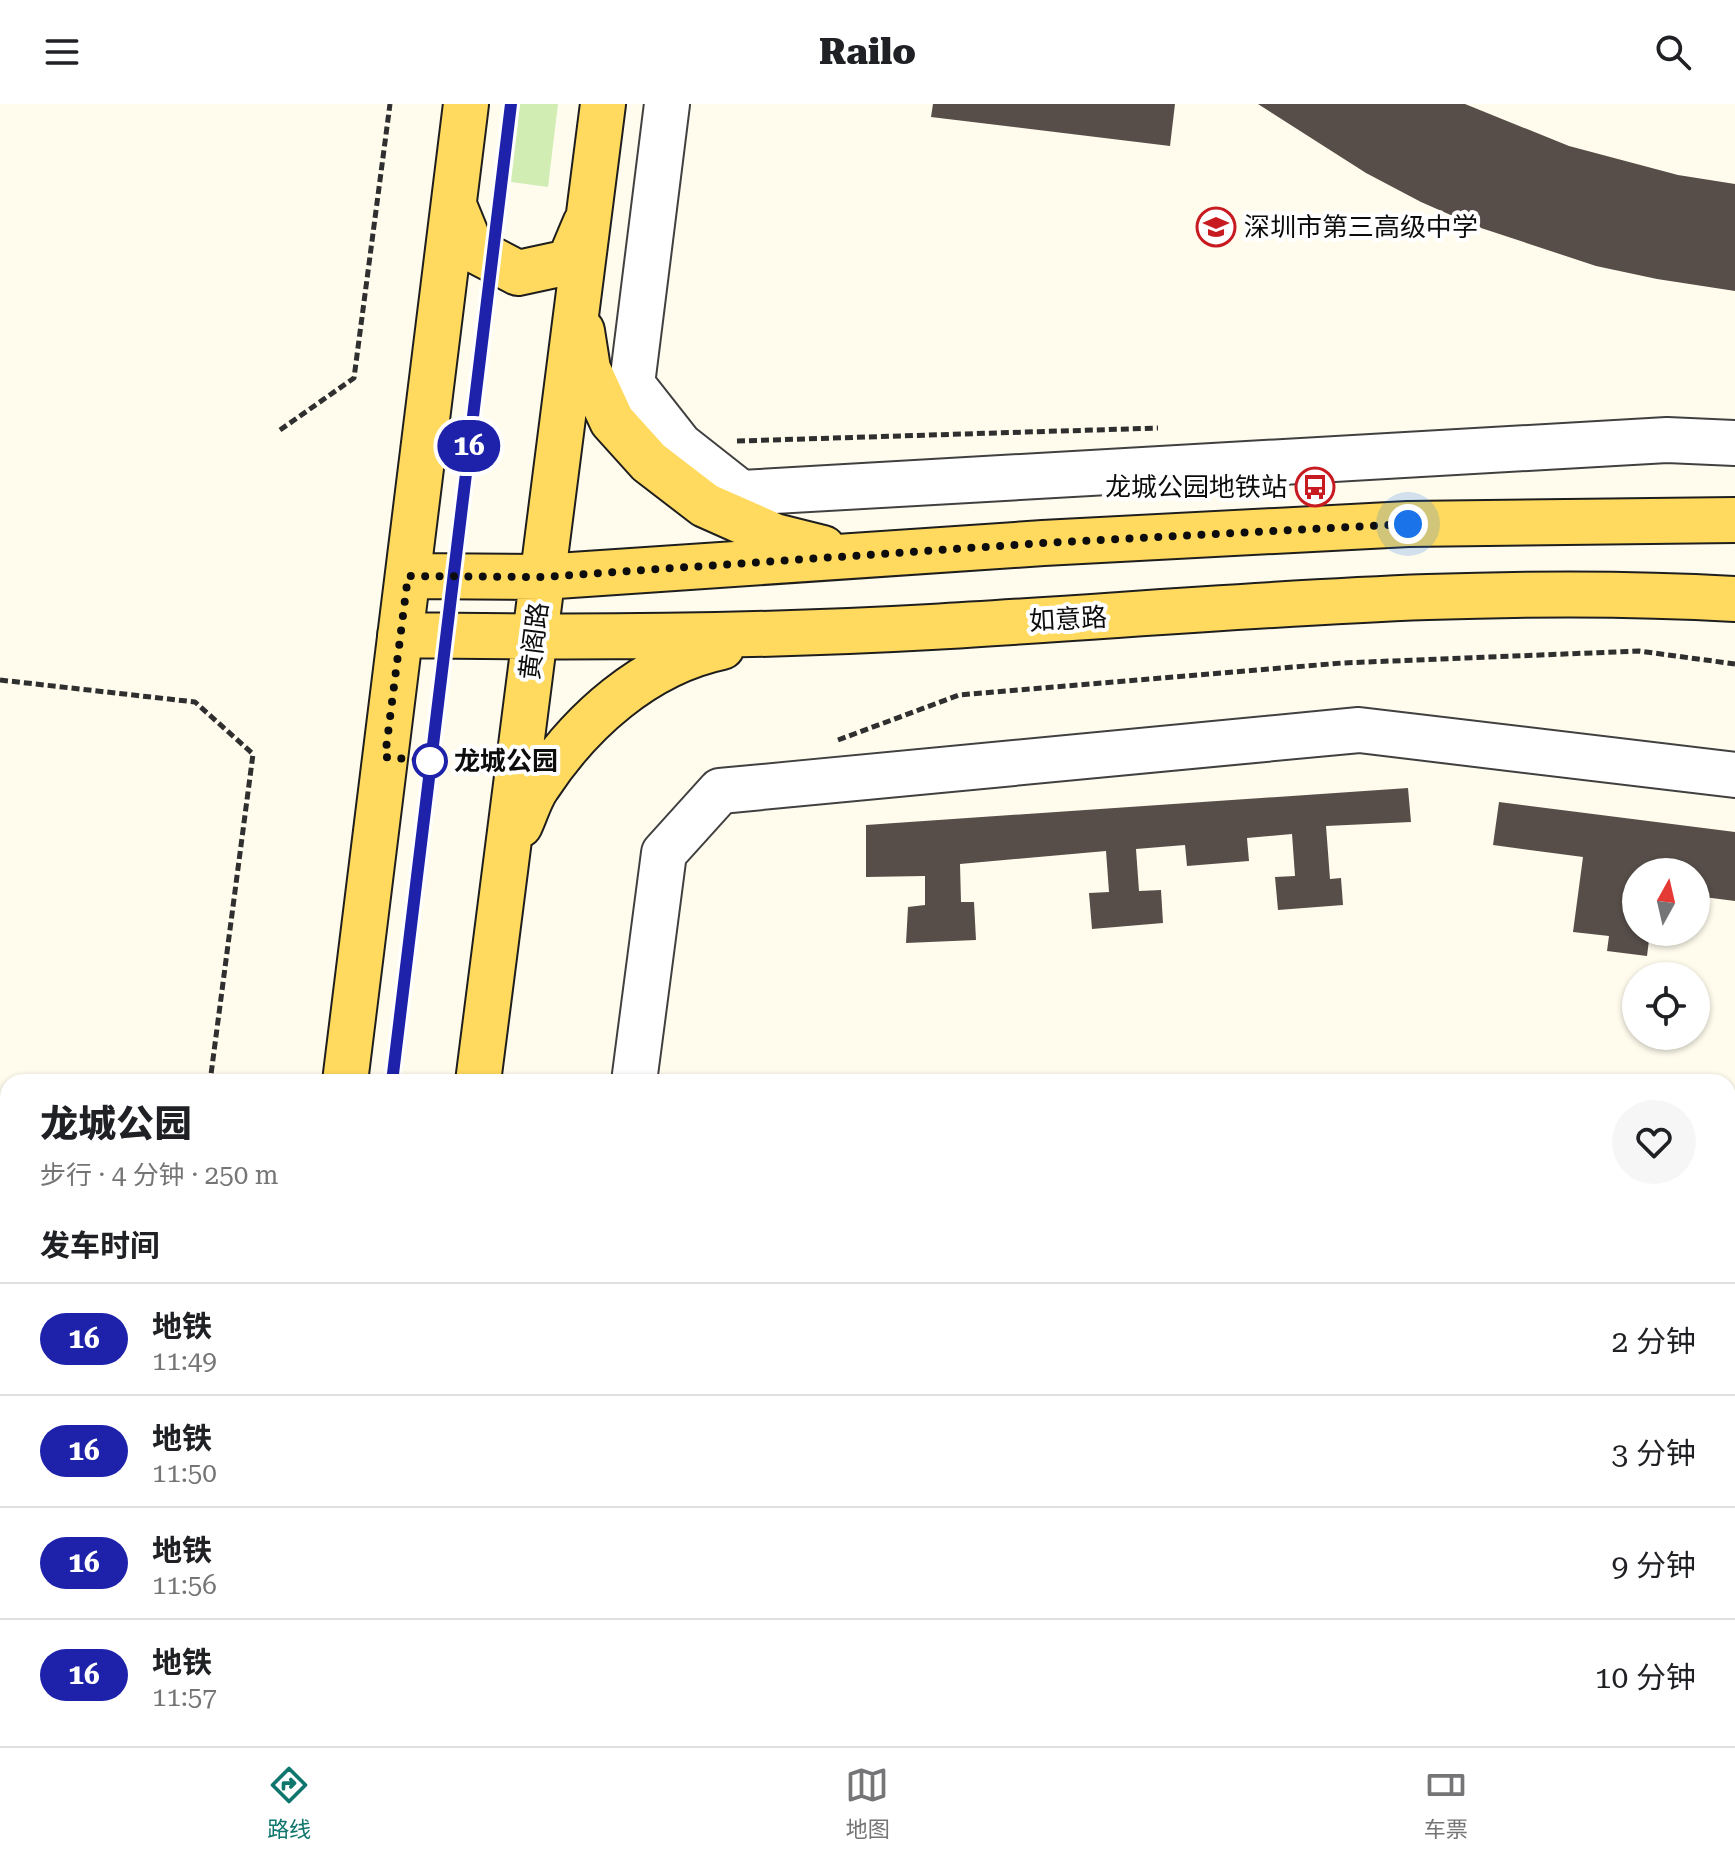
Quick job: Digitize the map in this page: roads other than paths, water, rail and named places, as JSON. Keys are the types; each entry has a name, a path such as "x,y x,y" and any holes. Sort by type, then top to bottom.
{"main road":[{"path":"346,1074 466,104"},
{"name":"黄阁路","path":"479,1074 603,104"},
{"path":"454,205 472,249 518,273 569,262 588,218"},
{"path":"578,301 588,369 612,421 649,462 705,505 775,536 856,556"},
{"path":"408,576 542,577 1043,543 1408,524 1735,520"},
{"name":"如意路","path":"400,635 776,635 1444,596 1593,592 1735,599"},
{"path":"507,852 537,787 575,737 616,698 664,668 715,648 776,635"}],"street":[{"path":"667,104 632,384 680,445 741,493 1667,440 1735,443"},
{"path":"635,1074 664,853 720,791 1359,730 1735,775"}],"metro line":[{"name":"16","path":"393,1074 511,104"}],"place":[{"name":"深圳市第三高级中学","path":"1216,227"},
{"name":"龙城公园地铁站","path":"1315,487"},
{"name":"龙城公园","path":"430,761"}]}
